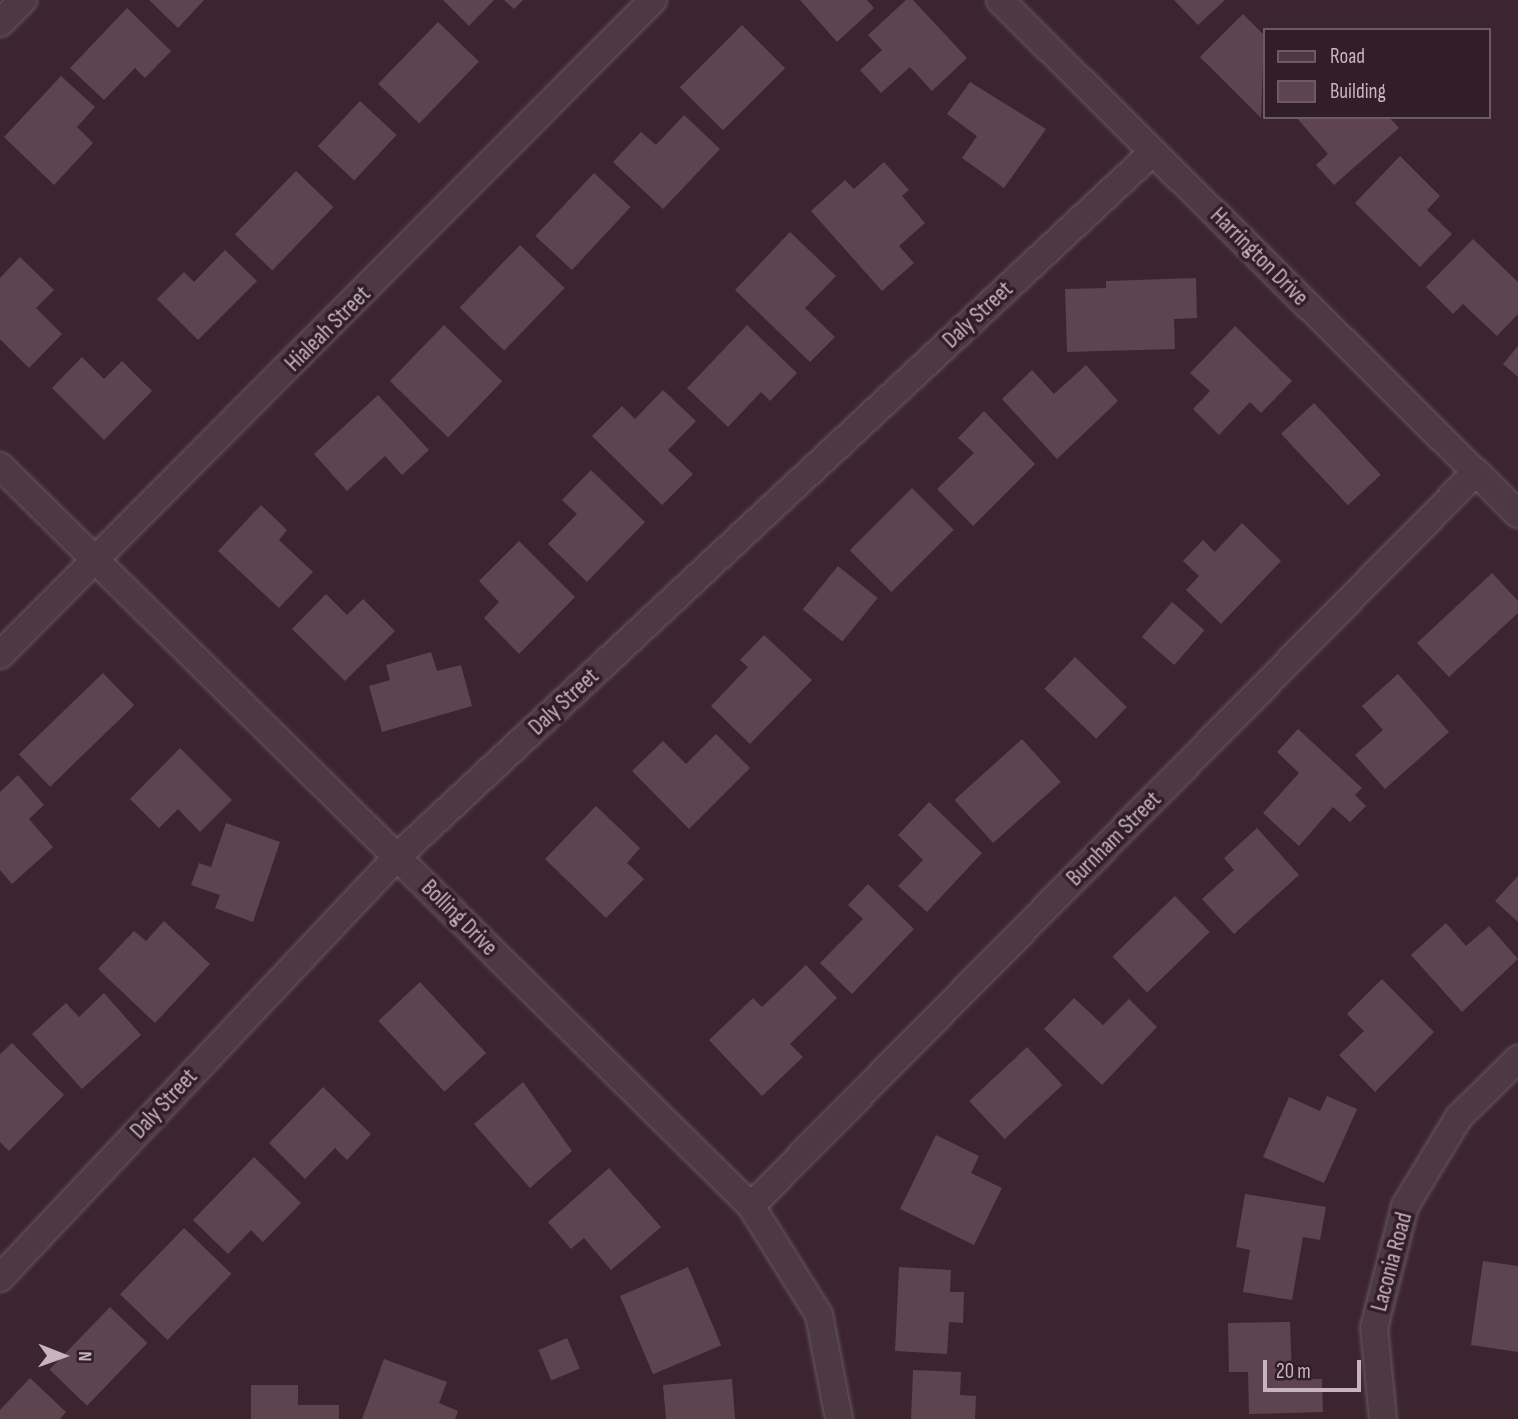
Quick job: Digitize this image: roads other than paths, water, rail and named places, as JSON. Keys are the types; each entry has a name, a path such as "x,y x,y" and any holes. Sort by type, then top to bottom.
{"street":[{"path":"0,23 23,0"},
{"name":"Hialeah Street","path":"0,655 99,563 653,0"},
{"name":"Harrington Drive","path":"1000,0 1518,514"},
{"name":"Daly Street","path":"0,1278 397,857 1153,152"},
{"name":"Bolling Drive","path":"0,466 751,1206 819,1315 839,1419"},
{"name":"Burnham Street","path":"751,1206 1476,472"},
{"name":"Laconia Road","path":"1383,1419 1374,1328 1405,1206 1460,1116 1518,1059"}]}
